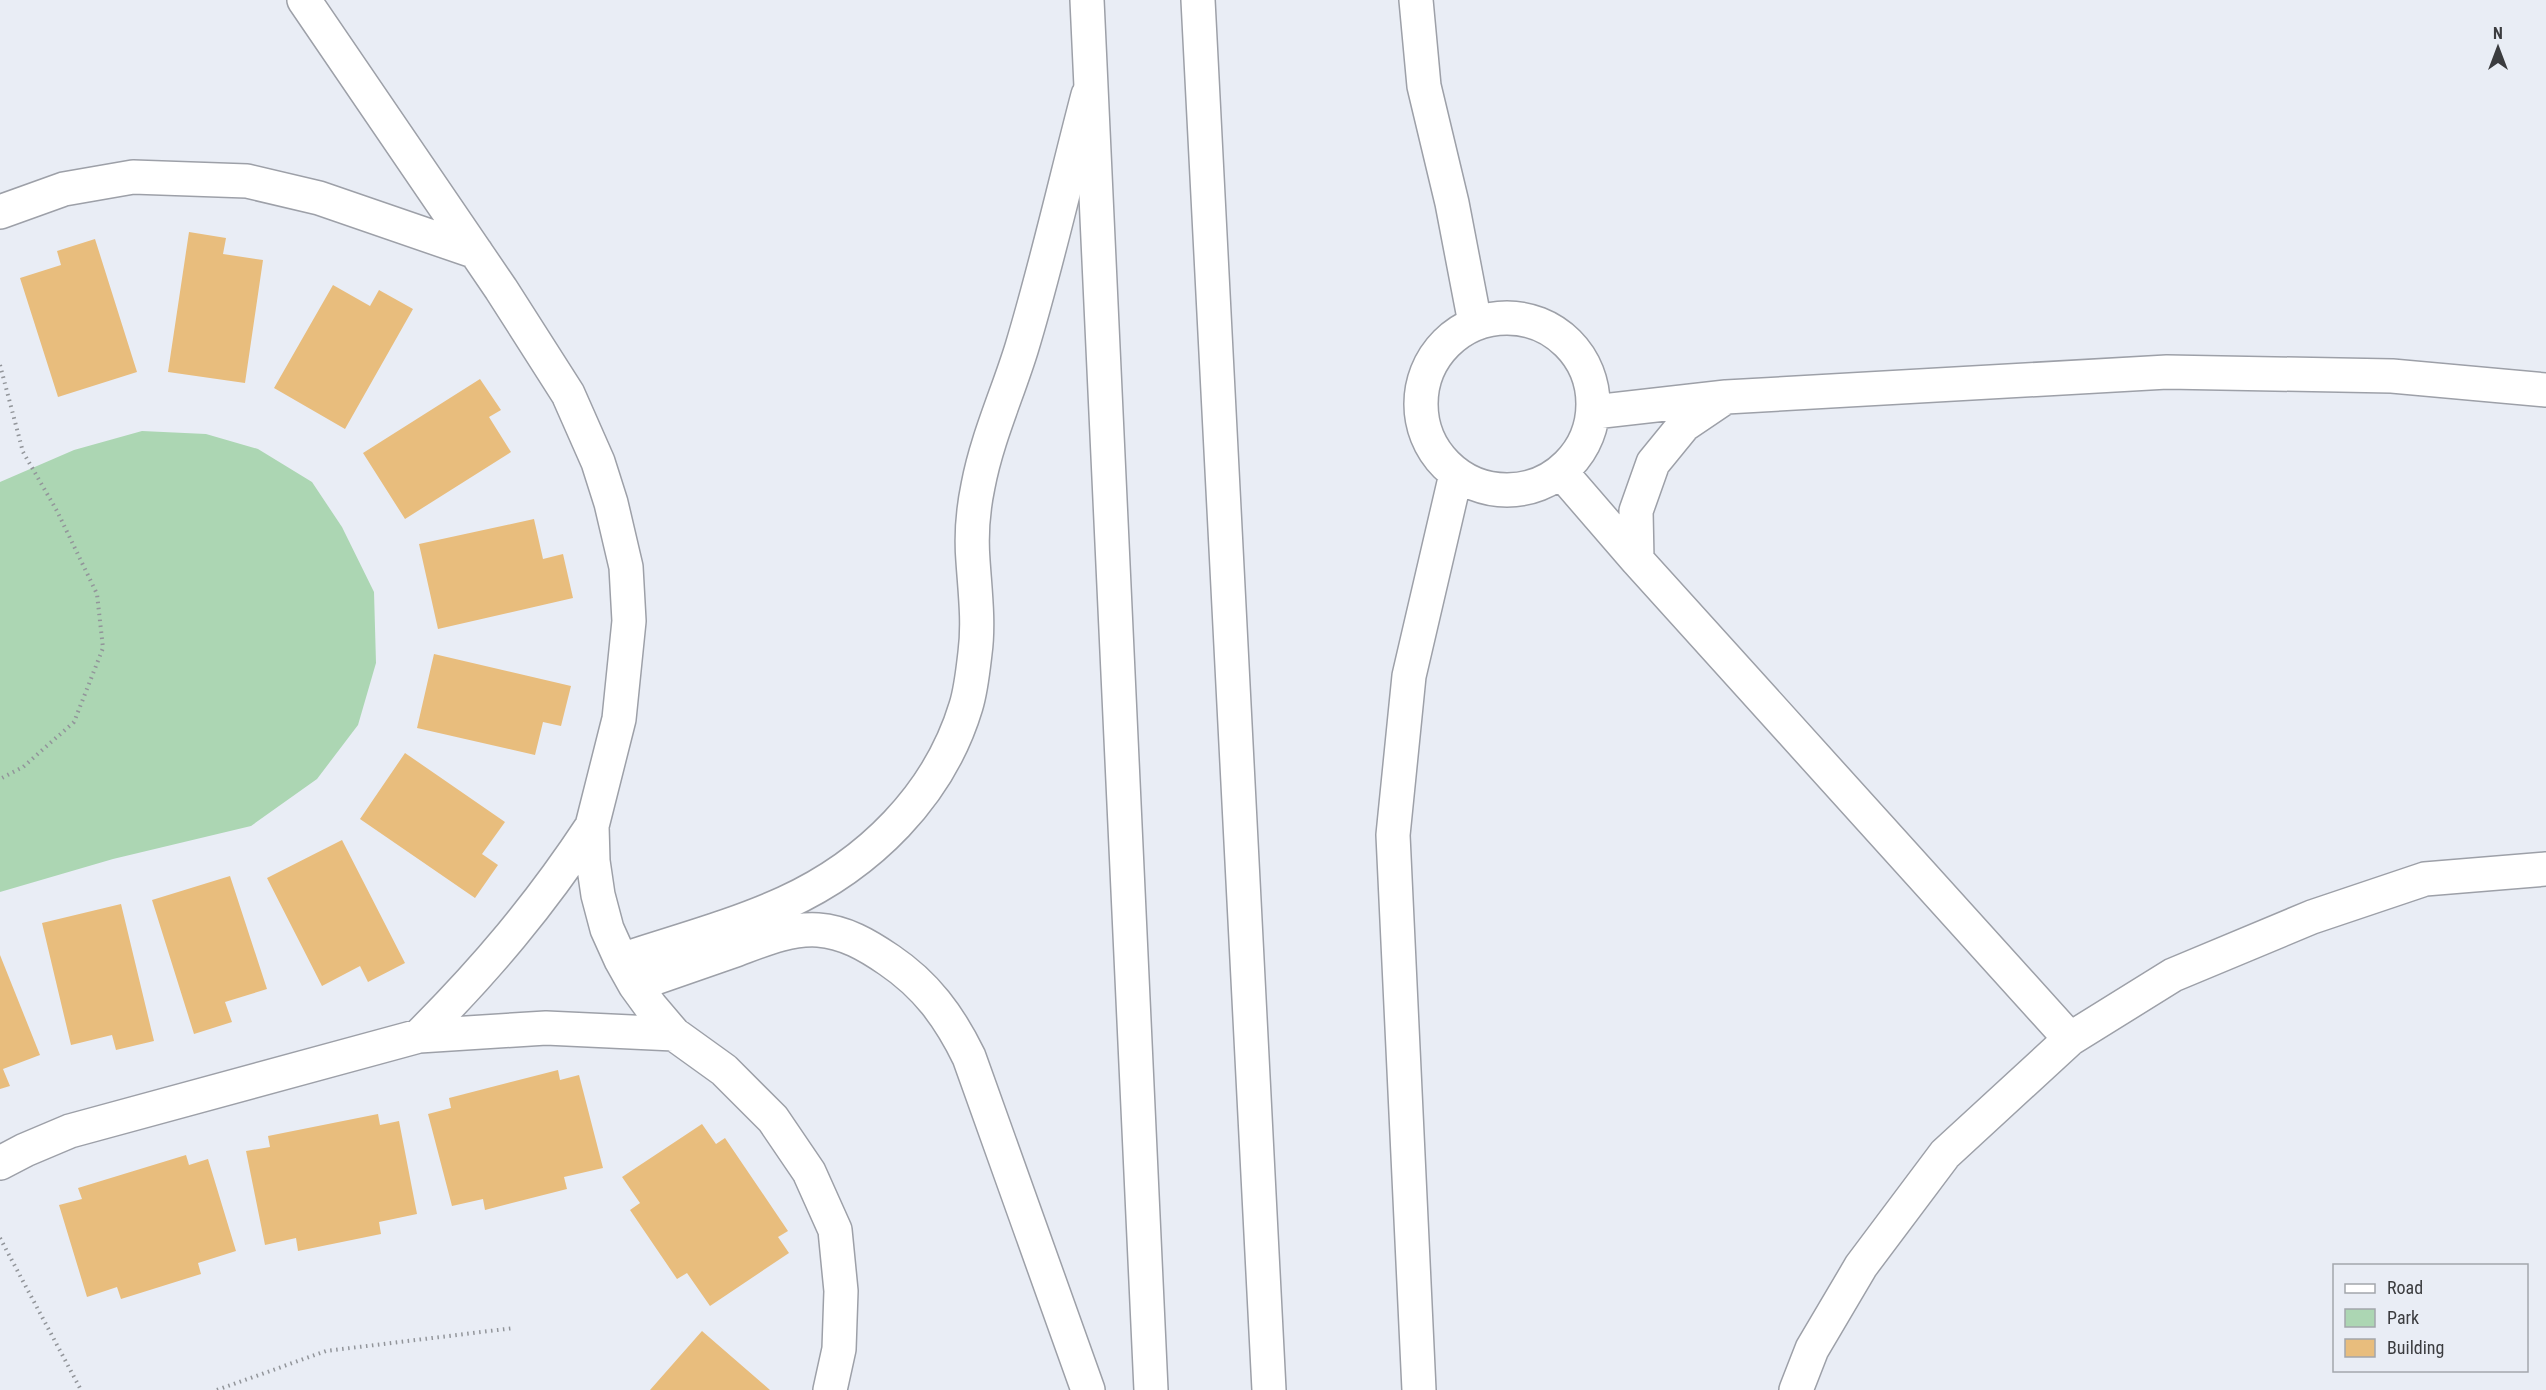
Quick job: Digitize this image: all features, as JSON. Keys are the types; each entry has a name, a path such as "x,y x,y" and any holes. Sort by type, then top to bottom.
{"street":[{"path":"304,0 476,252 568,394 598,462 611,503 626,567 629,621 619,718 592,825 593,861 598,895 607,929 628,973 674,1034 724,1070 773,1119 809,1172 836,1230 841,1291 839,1349 830,1390"},
{"path":"1087,0 1151,1390"},
{"path":"1198,0 1269,1390"},
{"path":"1416,0 1424,86 1452,203 1475,323"},
{"path":"628,973 834,878 878,844 915,804 946,757 967,706 976,650 976,594 972,558 973,523 978,487 986,452 1033,311 1091,85"},
{"path":"0,212 64,189 133,177 247,181 319,198 476,252"},
{"path":"1510,317 1544,325 1572,346 1590,377 1594,412 1583,445 1561,472 1528,489 1490,489 1456,474 1431,447 1419,412 1424,375 1444,343 1475,323 1510,317"},
{"path":"1594,412 1726,398 1942,383 2167,372 2392,376 2546,390"},
{"path":"1637,560 1636,510 1653,463 1684,425 1726,398"},
{"path":"1561,472 1637,560 2070,1039"},
{"path":"1419,1390 1393,835 1409,676 1456,474"},
{"path":"419,1036 467,988 512,936 554,883 592,825"},
{"path":"1796,1390 1812,1349 1861,1266 1945,1154 2070,1039 2173,975 2312,917 2425,879 2546,869"},
{"path":"809,890 820,930"},
{"path":"628,973 790,932 820,930 851,938 866,945 911,975 934,999 954,1026 969,1057 1088,1390"},
{"path":"0,1163 70,1131 419,1036 546,1028 674,1034"}],"path":[{"path":"0,365 23,452 57,511 97,594 103,648 74,722 23,768 0,778"},
{"path":"0,1238 81,1390"},
{"path":"217,1390 326,1351 514,1328"}],"green space":[{"path":"142,431 206,434 258,449 312,482 342,527 374,592 376,663 358,725 317,779 251,826 113,859 0,892 0,482 74,450"}],"building":[{"path":"189,232 226,238 223,254 263,260 245,383 168,372"},
{"path":"95,239 137,372 58,397 20,278 61,265 57,251"},
{"path":"333,285 370,306 379,290 413,309 345,429 274,388"},
{"path":"480,379 501,410 489,417 511,452 405,519 363,453"},
{"path":"534,519 543,559 563,554 573,598 438,629 419,544"},
{"path":"434,654 571,686 561,726 543,722 535,755 417,728"},
{"path":"405,753 505,822 482,854 498,865 475,898 360,819"},
{"path":"342,840 405,963 368,982 360,966 322,986 267,878"},
{"path":"230,876 267,989 225,1002 232,1022 194,1034 152,900"},
{"path":"121,904 154,1041 116,1050 112,1035 71,1045 42,923"},
{"path":"0,955 40,1055 3,1069 10,1086 0,1089"},
{"path":"558,1070 560,1080 579,1075 603,1168 564,1177 567,1189 485,1210 483,1199 452,1206 428,1114 451,1108 449,1098"},
{"path":"378,1114 380,1125 399,1121 417,1214 379,1222 381,1234 298,1251 296,1238 265,1245 246,1151 270,1147 268,1136"},
{"path":"702,1124 716,1144 725,1138 788,1231 778,1237 789,1253 710,1306 687,1273 677,1279 630,1210 640,1203 622,1177"},
{"path":"186,1155 189,1165 208,1159 236,1251 198,1263 201,1274 121,1299 117,1287 87,1297 59,1205 82,1199 78,1188"},
{"path":"702,1331 770,1390 650,1390"}]}
